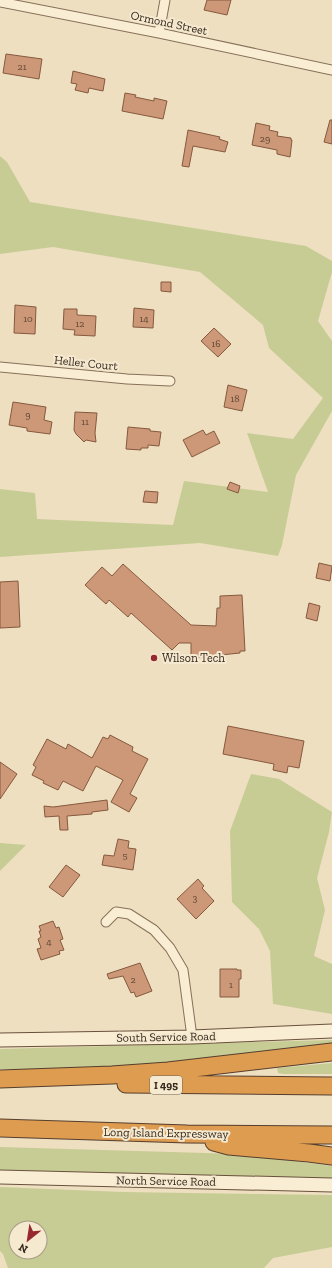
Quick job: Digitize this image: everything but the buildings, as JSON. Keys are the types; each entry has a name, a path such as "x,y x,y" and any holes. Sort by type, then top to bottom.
{"highway":[{"path":"0,1079 112,1075 168,1071 332,1052"},
{"name":"I 495","path":"0,1082 332,1086"},
{"name":"Long Island Expressway","path":"0,1128 187,1134 332,1135"},
{"path":"187,1134 229,1146 332,1156"}],"main road":[{"name":"South Service Road","path":"0,1040 192,1037 332,1031"},
{"name":"North Service Road","path":"0,1177 332,1185"}],"street":[{"path":"159,33 166,0"},
{"name":"Ormond Street","path":"0,2 159,33 332,70"},
{"name":"Heller Court","path":"0,367 127,379 170,381"},
{"path":"106,922 116,912 129,914 154,930 170,948 183,970 192,1037"}],"green space":[{"path":"0,156 7,162 30,202 306,246 332,261 332,272 318,321 332,341 332,411 296,475 282,545 278,556 200,543 0,557 0,489 35,493 37,519 173,525 184,481 268,492 247,433 293,439 323,398 269,348 263,325 200,272 53,247 0,254"},
{"path":"251,774 279,779 332,812 329,832 317,878 325,910 314,956 332,964 332,1014 273,1004 270,951 259,929 232,902 230,831"},
{"path":"0,843 26,845 0,871"},
{"path":"332,1040 332,1046 165,1065 41,1070 0,1069 0,1049"},
{"path":"332,1063 332,1074 283,1074 278,1073 277,1068"},
{"path":"0,1147 240,1154 332,1166 332,1179 36,1174 0,1171"},
{"path":"0,1187 123,1192 332,1195 332,1247 273,1258 264,1268 8,1268 3,1254 0,1251"}],"place":[{"name":"Wilson Tech","path":"154,658"}]}
